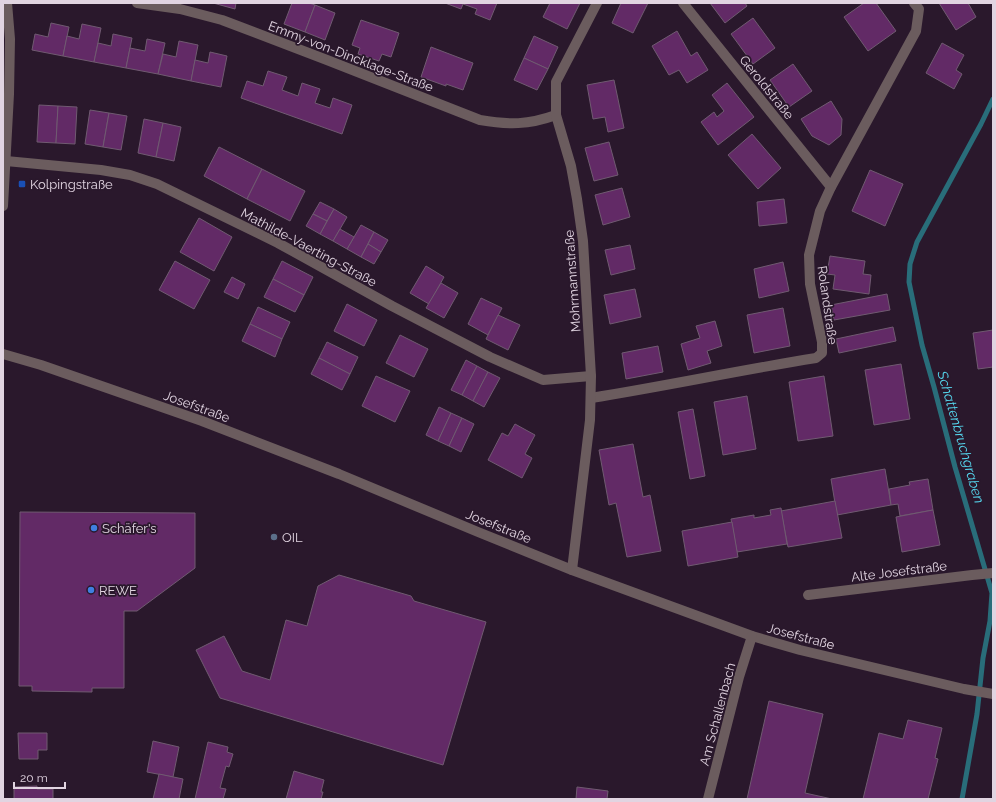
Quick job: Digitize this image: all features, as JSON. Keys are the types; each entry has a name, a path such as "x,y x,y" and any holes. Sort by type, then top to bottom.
{"street":[{"path":"3,206 6,161 6,93 10,39 7,3"},
{"name":"Emmy-von-Dincklage-Straße","path":"137,3 180,9 222,20 480,120 497,123 526,123 542,120 556,115"},
{"name":"Mohrmannstraße","path":"572,570 590,420 591,376 583,241 578,199 571,166 556,115 556,82 597,3"},
{"name":"Geroldstraße","path":"683,3 832,186"},
{"name":"Rolandstraße","path":"591,398 816,358 822,352 822,342 810,284 809,255 820,211 916,31 919,9 914,3"},
{"name":"Mathilde-Vaerting-Straße","path":"6,161 101,170 130,175 157,184 278,243 490,357 543,380 591,376"},
{"name":"Josefstraße","path":"3,354 202,421 339,474 572,570 752,636 800,650 964,689 992,694"},
{"name":"Alte Josefstraße","path":"808,595 972,574 993,573"},
{"name":"Am Schallenbach","path":"708,799 739,677 752,636"}],"building":[{"path":"213,3 236,3 235,9"},
{"path":"292,3 309,3 315,5 305,32 284,24"},
{"path":"445,3 497,3 490,20 475,14 477,9 463,4 461,9"},
{"path":"550,3 580,3 567,29 543,17"},
{"path":"621,3 648,3 633,33 612,23"},
{"path":"710,3 745,3 747,6 725,23"},
{"path":"864,3 876,3 896,31 868,51 844,17"},
{"path":"939,3 968,3 976,17 956,30"},
{"path":"315,5 335,13 325,40 305,32"},
{"path":"753,18 775,48 753,64 731,34"},
{"path":"361,20 399,33 391,57 382,54 379,61 358,54 360,48 352,45"},
{"path":"51,23 69,27 63,56 32,50 35,34 48,37"},
{"path":"82,24 101,28 94,62 63,56 67,36 79,39"},
{"path":"677,31 691,56 697,52 708,70 687,83 679,70 669,75 652,46"},
{"path":"113,34 132,38 126,68 94,62 98,43 111,46"},
{"path":"534,36 558,47 548,69 524,58"},
{"path":"147,39 165,43 158,74 126,68 130,48 145,51"},
{"path":"179,41 198,45 191,81 158,74 163,54 176,57"},
{"path":"942,43 964,55 956,70 962,74 954,89 926,73"},
{"path":"431,47 473,63 463,90 446,84 446,86 421,77"},
{"path":"210,52 227,56 221,87 191,81 195,60 208,63"},
{"path":"524,58 548,69 537,90 514,80"},
{"path":"793,64 812,91 789,107 770,80"},
{"path":"268,71 287,77 282,90 298,96 302,83 320,89 315,103 330,108 333,98 352,105 342,134 241,98 247,81 263,86"},
{"path":"614,80 624,128 608,132 605,117 593,119 587,85"},
{"path":"727,83 754,117 718,145 701,122 714,112 717,117 724,111 712,95"},
{"path":"831,101 842,119 841,135 829,145 812,136 801,119"},
{"path":"39,105 58,106 56,143 37,142"},
{"path":"58,106 77,107 75,144 56,143"},
{"path":"90,110 109,113 103,147 85,144"},
{"path":"109,113 127,116 121,150 103,147"},
{"path":"144,119 163,123 156,157 138,153"},
{"path":"163,123 181,127 174,161 156,157"},
{"path":"752,134 781,168 758,189 728,155"},
{"path":"609,142 618,175 594,181 585,148"},
{"path":"219,147 262,169 247,199 204,176"},
{"path":"262,169 305,191 290,221 247,199"},
{"path":"870,170 903,184 885,226 852,211"},
{"path":"622,188 630,217 603,225 595,195"},
{"path":"784,199 787,223 759,226 757,202"},
{"path":"320,202 334,209 327,221 313,214"},
{"path":"334,209 347,217 333,241 320,234"},
{"path":"313,214 327,221 320,234 306,226"},
{"path":"199,218 232,237 214,271 180,252"},
{"path":"361,225 374,232 361,257 347,249"},
{"path":"340,229 354,237 347,249 333,241"},
{"path":"374,232 388,240 381,252 368,244"},
{"path":"368,244 381,252 374,264 361,257"},
{"path":"630,245 635,269 611,275 605,250"},
{"path":"830,256 865,261 863,274 871,275 869,294 833,289 835,275 827,274"},
{"path":"175,261 210,280 194,309 159,290"},
{"path":"282,261 313,277 304,295 273,279"},
{"path":"783,262 789,291 759,298 754,269"},
{"path":"426,266 444,277 429,304 410,293"},
{"path":"232,277 245,284 238,299 224,292"},
{"path":"273,279 304,295 295,312 264,297"},
{"path":"441,283 458,293 444,318 426,308"},
{"path":"635,289 641,317 610,324 604,295"},
{"path":"887,294 890,310 834,320 831,305"},
{"path":"481,298 502,308 488,335 468,324"},
{"path":"347,304 377,320 364,346 334,331"},
{"path":"258,307 290,322 282,339 250,324"},
{"path":"783,308 790,346 754,353 747,315"},
{"path":"498,315 520,325 508,350 486,339"},
{"path":"715,321 722,346 707,351 711,363 688,370 681,344 700,338 696,326"},
{"path":"250,324 282,339 275,357 242,341"},
{"path":"893,327 896,341 839,353 836,339"},
{"path":"993,330 993,367 978,369 973,333"},
{"path":"400,335 428,349 414,377 386,363"},
{"path":"327,342 358,357 350,374 319,358"},
{"path":"658,346 663,372 626,379 622,353"},
{"path":"319,358 350,374 342,390 311,374"},
{"path":"466,360 477,366 462,395 451,390"},
{"path":"901,364 910,419 874,425 865,370"},
{"path":"477,366 488,372 473,401 462,395"},
{"path":"488,372 500,378 484,407 473,401"},
{"path":"376,376 410,391 395,422 362,406"},
{"path":"824,376 833,436 798,441 789,382"},
{"path":"747,396 756,449 723,455 714,402"},
{"path":"439,407 451,413 438,441 426,435"},
{"path":"693,409 705,476 690,479 678,412"},
{"path":"451,413 462,418 449,446 438,441"},
{"path":"462,418 474,424 461,452 449,446"},
{"path":"515,424 535,435 525,454 532,458 522,478 488,460 502,433 508,436"},
{"path":"633,444 643,497 650,495 661,551 627,557 616,503 609,505 599,450"},
{"path":"885,469 891,505 837,515 831,479"},
{"path":"928,479 933,510 900,516 898,504 891,505 889,489 910,485 909,482"},
{"path":"835,501 842,538 788,547 781,511"},
{"path":"781,508 787,544 737,552 731,519 754,515 754,518 771,515 770,510"},
{"path":"933,510 940,545 902,552 896,517"},
{"path":"20,512 195,513 195,568 137,611 124,611 124,688 92,688 92,692 32,691 32,686 19,686"},
{"path":"732,522 738,557 688,566 682,531"},
{"path":"339,575 411,596 414,601 486,622 443,765 220,698 196,650 224,636 242,671 270,680 286,620 307,626 318,586"},
{"path":"769,701 823,714 805,793 832,799 747,799"},
{"path":"908,720 942,728 935,758 938,759 928,799 863,799 879,733 903,739"},
{"path":"18,733 47,733 47,750 38,750 38,759 19,759"},
{"path":"153,741 179,747 173,777 147,772"},
{"path":"208,742 228,747 227,752 233,754 229,767 226,766 220,788 226,789 223,799 195,799"},
{"path":"294,771 324,780 321,799 286,799"},
{"path":"159,774 183,779 179,799 153,799"},
{"path":"37,786 37,789 53,789 53,799 14,799 14,787"},
{"path":"577,787 608,791 607,799 576,799"}],"waterway":[{"name":"Schattenbruchgraben","path":"962,799 977,714 983,658 990,621 992,593 955,467 922,345 909,282 910,264 917,242 993,99"}],"place":[{"name":"Kolpingstraße","path":"22,184"},
{"name":"Schäfer's","path":"94,528"},
{"name":"OIL","path":"274,537"},
{"name":"REWE","path":"91,590"}]}
